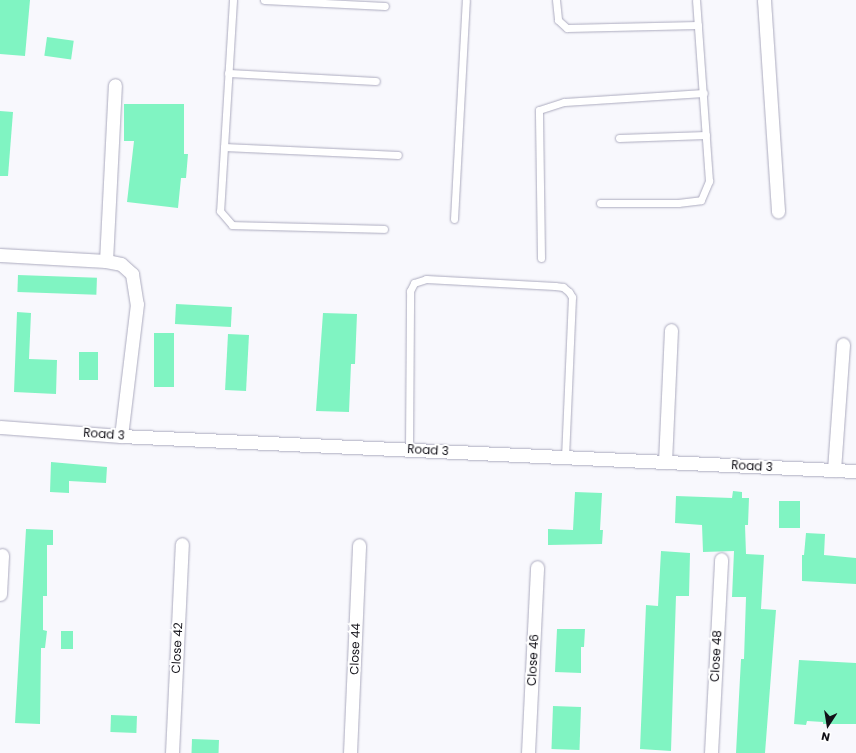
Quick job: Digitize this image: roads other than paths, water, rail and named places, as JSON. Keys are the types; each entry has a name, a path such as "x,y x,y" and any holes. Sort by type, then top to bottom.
{"street":[{"path":"764,0 778,212"},
{"path":"106,261 115,85"},
{"path":"0,255 106,261 121,264 132,274 137,304 121,436"},
{"path":"665,462 671,330"},
{"path":"834,470 843,344"},
{"name":"Road 3","path":"0,427 121,436 856,471"},
{"name":"Close 42","path":"172,753 182,544"},
{"name":"Close 44","path":"350,753 359,545"},
{"path":"0,594 2,555"},
{"name":"Close 48","path":"711,753 721,559"},
{"name":"Close 46","path":"528,753 538,567"}],"lane":[{"path":"233,0 220,211 232,225 384,229"},
{"path":"264,0 385,6"},
{"path":"454,219 466,0"},
{"path":"556,0 558,20 567,28 698,25"},
{"path":"600,203 678,202 701,200 709,181 704,93 696,0"},
{"path":"228,74 376,81"},
{"path":"541,258 539,110 564,102 704,93"},
{"path":"620,138 706,136"},
{"path":"224,147 398,156"},
{"path":"409,450 410,291 414,282 426,279 555,286 563,288 569,292 572,297 565,457"}]}
